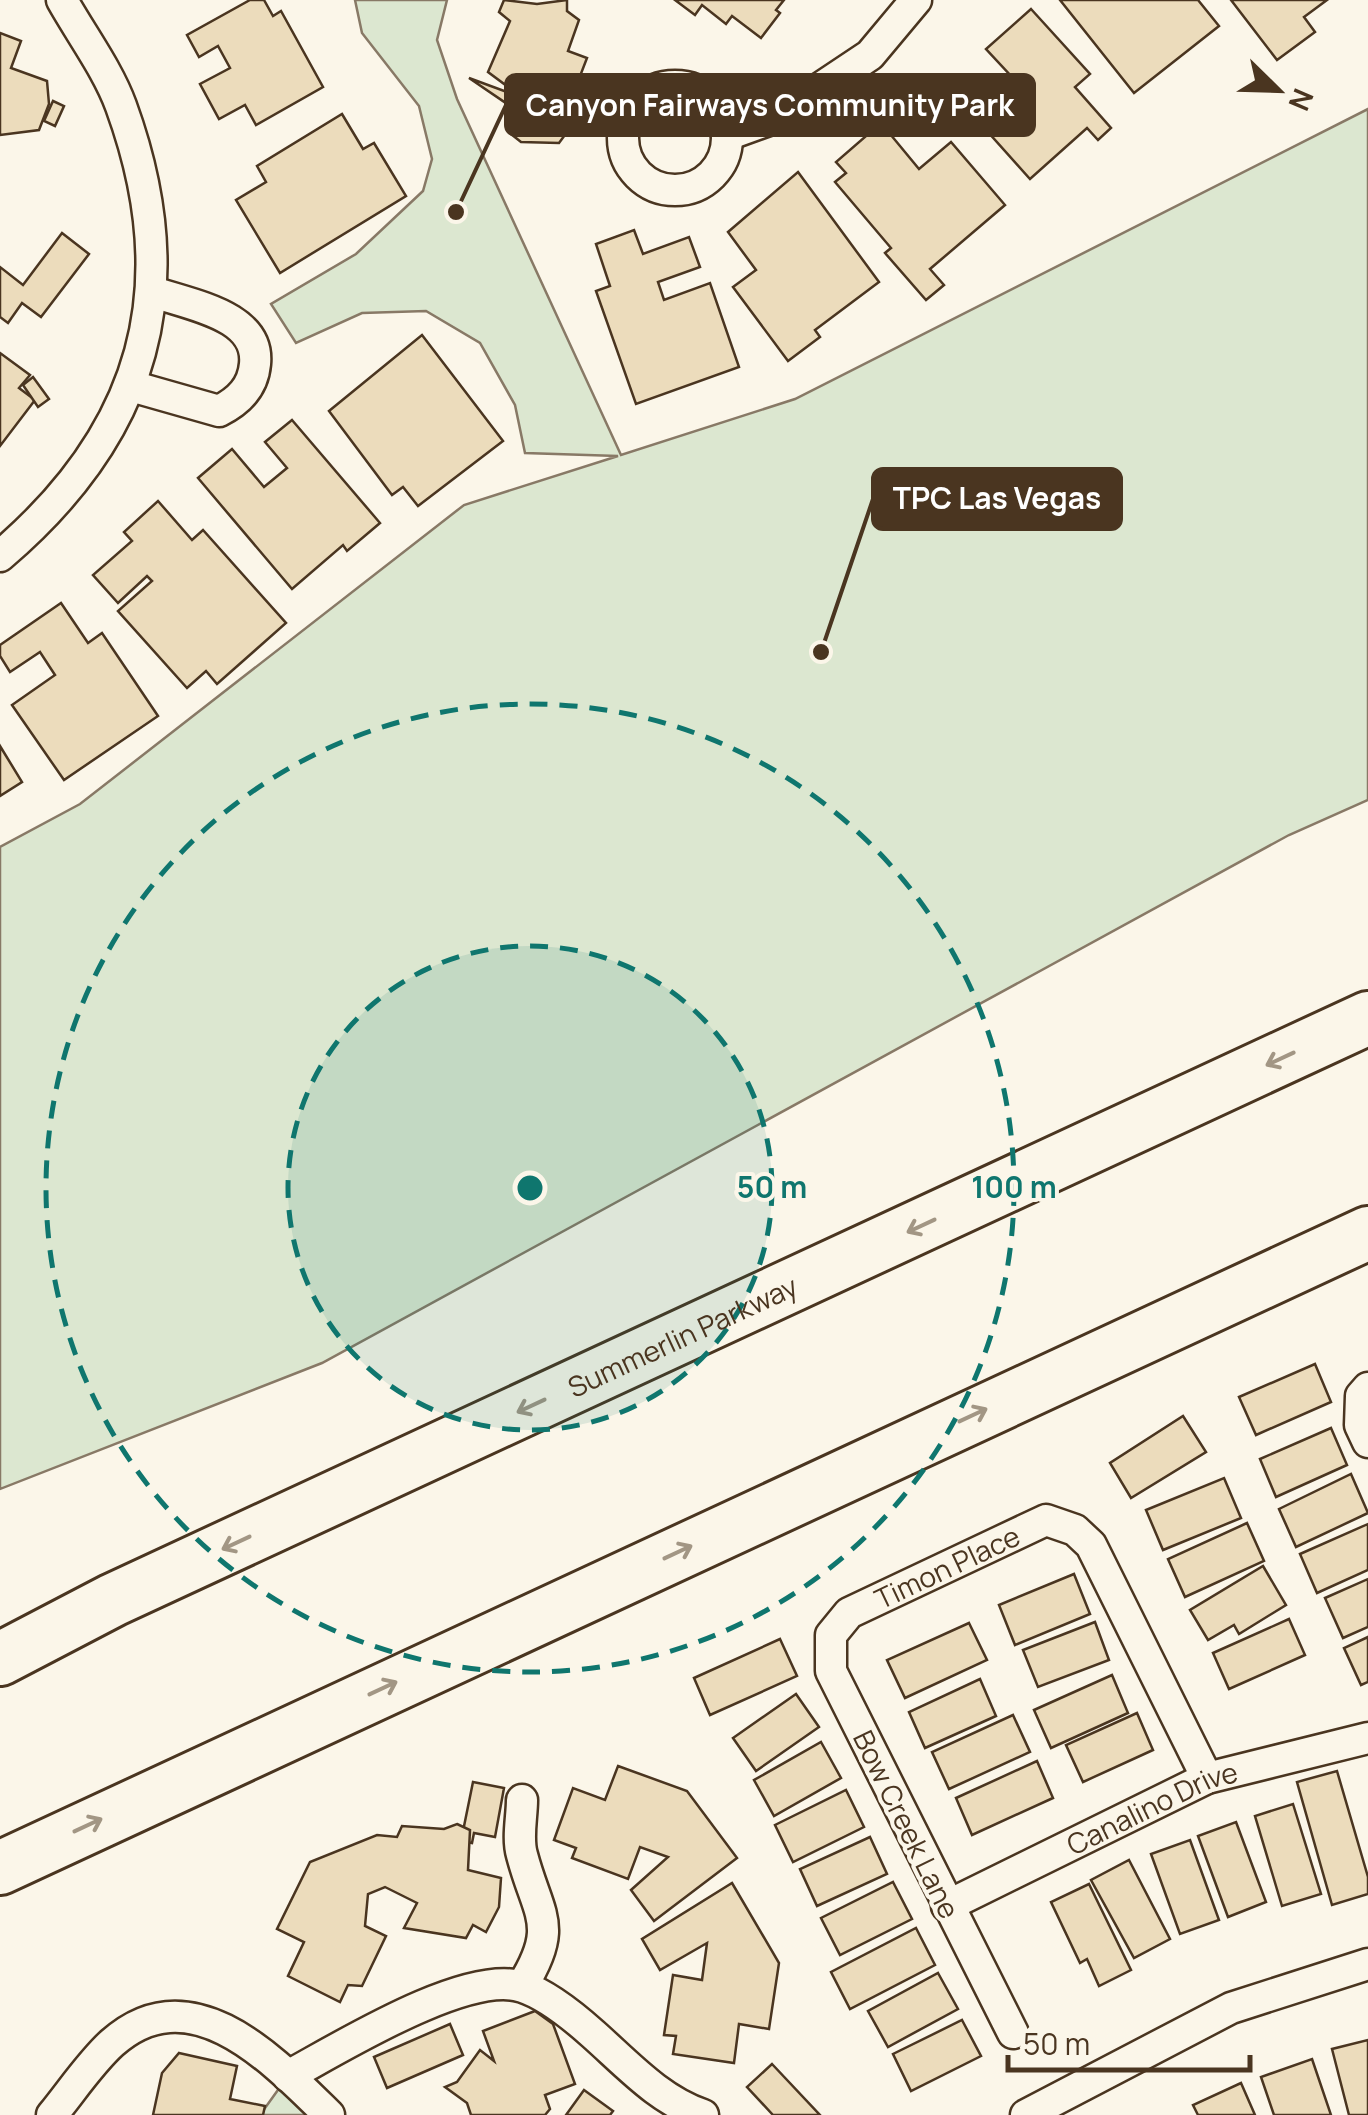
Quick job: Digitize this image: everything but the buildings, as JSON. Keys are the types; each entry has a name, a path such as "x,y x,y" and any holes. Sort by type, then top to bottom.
{"highway":[{"name":"Summerlin Parkway","path":"0,1659 113,1600 1368,1018"},
{"path":"0,1868 1368,1233"}],"street":[{"path":"0,556 50,513 85,468 131,386 150,291 150,207 120,103 62,0"},
{"path":"727,135 777,117 870,55 916,0"},
{"path":"131,386 219,411 235,403 254,376 256,345 241,324 150,291"},
{"path":"1368,1388 1361,1396 1360,1426 1368,1442"},
{"name":"Timon Place","path":"848,1613 1046,1520 1075,1530 1092,1545 1207,1778"},
{"name":"Bow Creek Lane","path":"848,1613 831,1635 831,1671 1014,2032"},
{"name":"Canalino Drive","path":"947,1906 1207,1778 1368,1738"},
{"path":"522,1800 520,1850 544,1921 542,1954 522,1986"},
{"path":"1026,2115 1231,2008 1368,1964"},
{"path":"288,2076 412,2010 472,1988 522,1986 576,2019 673,2105 703,2115"},
{"path":"52,2115 112,2043 154,2016 188,2015 232,2034 288,2076 329,2115"}],"green space":[{"path":"355,0 447,0 437,40 457,99 621,455 795,399 1368,109 1368,800 1289,835 322,1363 0,1489 0,847 80,804 464,505 618,456 525,453 515,405 480,343 426,311 362,313 296,343 271,304 356,254 423,191 432,159 419,106 362,33"},
{"path":"288,2076 329,2115 260,2115"}],"place":[{"name":"Canyon Fairways Community Park","path":"456,212"},
{"name":"TPC Las Vegas","path":"821,652"}]}
